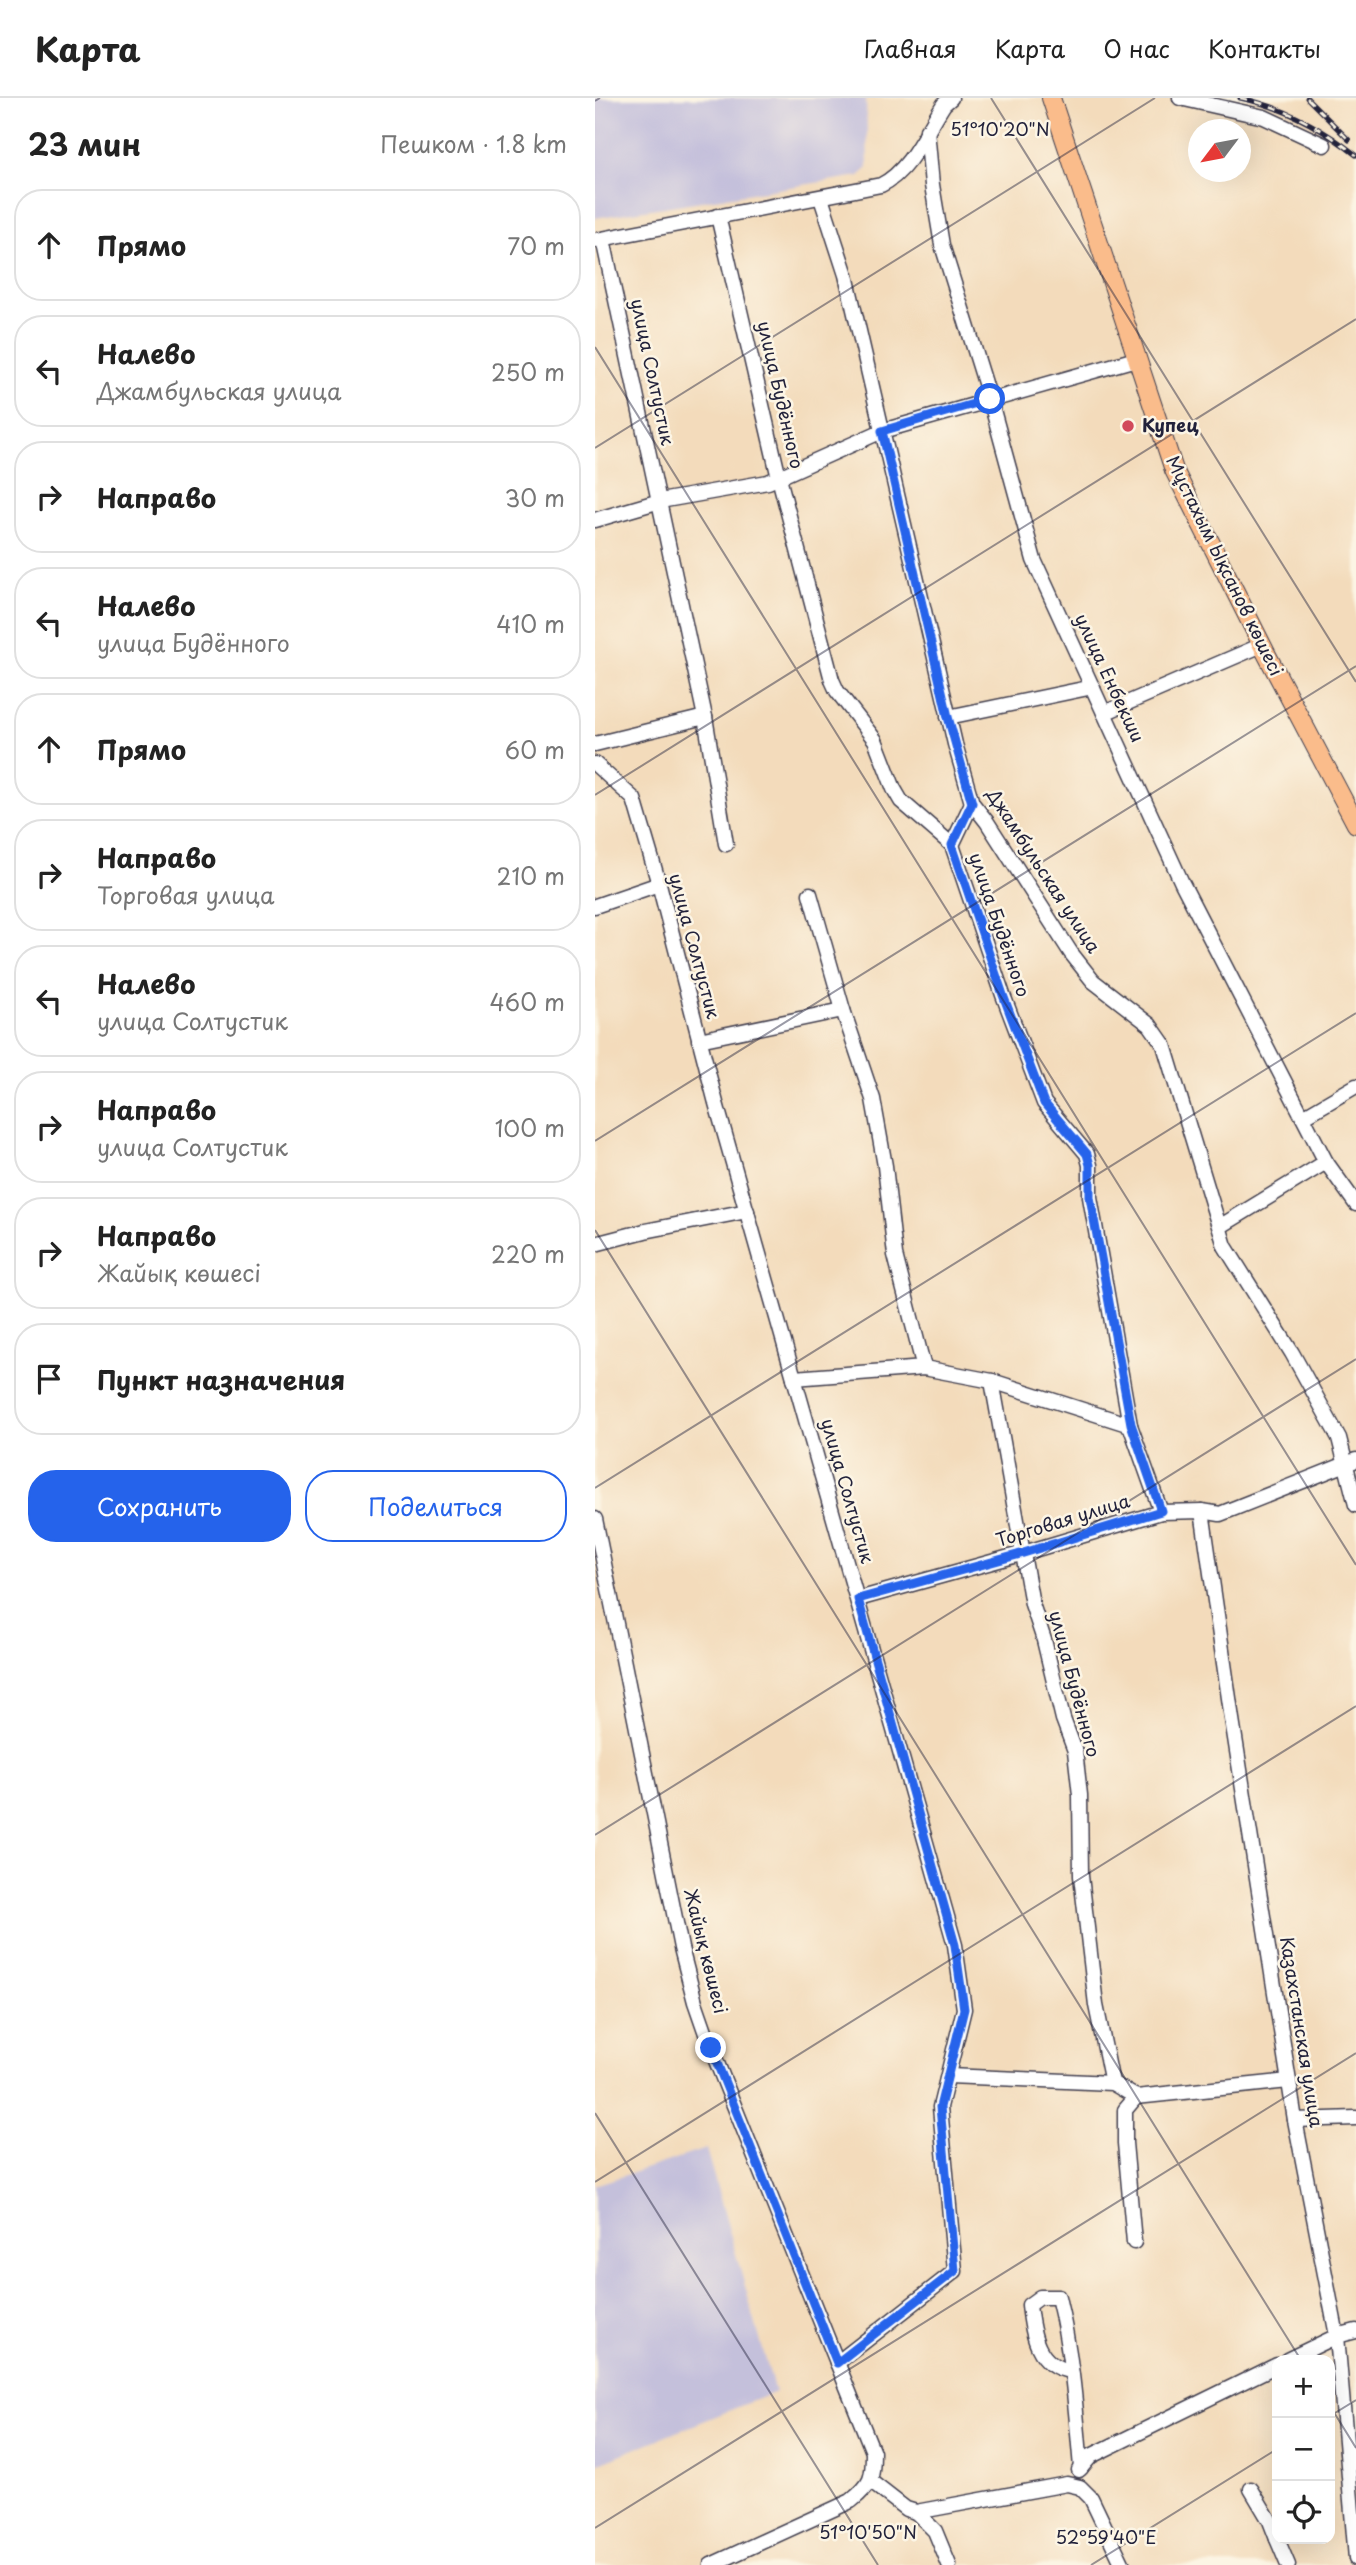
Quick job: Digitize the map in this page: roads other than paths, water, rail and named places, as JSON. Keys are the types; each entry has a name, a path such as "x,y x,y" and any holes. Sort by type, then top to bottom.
{"main road":[{"name":"Мұстахым Ықсанов көшесі","path":"1051,98 1174,470 1356,824"}],"street":[{"path":"599,240 881,185 893,179 905,165 944,104 951,98"},
{"path":"1180,98 1264,117 1324,145"},
{"name":"улица Енбекши","path":"927,130 932,185 942,244 990,399 1034,560 1182,883 1326,1162 1356,1204"},
{"name":"Джамбульская улица","path":"821,198 846,275 948,717 972,803 1071,953 1093,981 1150,1025 1164,1045 1225,1246 1292,1353 1339,1438 1351,1462 1356,1506"},
{"name":"улица Будённого","path":"718,216 779,478 837,691 875,740 901,801 952,845 1003,995 1044,1103 1087,1154 1090,1165 1090,1197 1131,1424 1161,1511"},
{"name":"улица Солтустик","path":"599,240 660,501 705,717 726,844"},
{"path":"595,520 660,501 768,482 882,431 1136,359"},
{"path":"1104,713 1262,645"},
{"path":"948,717 1093,687"},
{"path":"595,744 705,717"},
{"name":"улица Солтустик","path":"595,764 634,799 699,1040 955,1945 964,2009 940,2107 955,2271 837,2363"},
{"path":"952,845 972,803"},
{"path":"595,905 659,884"},
{"path":"810,894 843,1010 873,1099 885,1166 895,1255 924,1368"},
{"path":"699,1040 843,1010"},
{"path":"1303,1117 1356,1086"},
{"path":"1221,1226 1326,1162"},
{"path":"595,1244 747,1211"},
{"path":"794,1378 924,1368 992,1381 1131,1424"},
{"name":"улица Будённого","path":"992,1381 1032,1604 1044,1640 1063,1719 1075,1751 1080,1795 1081,1876 1096,2005 1112,2083"},
{"name":"Торговая улица","path":"858,1599 1022,1554 1161,1511 1220,1514 1351,1462"},
{"name":"Казахстанская улица","path":"1202,1511 1295,2120 1337,2336 1356,2559"},
{"name":"Жайық көшесі","path":"595,1519 681,1948 695,2002 873,2452 873,2475 870,2481"},
{"path":"948,2076 1112,2083 1136,2097 1289,2081"},
{"path":"1134,2242 1125,2143 1125,2110 1136,2097"},
{"path":"1295,2120 1356,2118"},
{"path":"1072,2371 1058,2367 1041,2355 1031,2323 1029,2305 1040,2297 1058,2297 1072,2371 1081,2468"},
{"path":"1297,2355 1337,2336 1356,2331"},
{"path":"1074,2486 1081,2468 1091,2456 1272,2367"},
{"path":"712,2565 852,2501 866,2489 870,2481 906,2509 916,2512 1074,2486 1091,2498 1123,2565"},
{"path":"1251,2489 1272,2526"},
{"path":"916,2512 935,2531 949,2565"},
{"path":"1279,2544 1288,2565"}],"railway":[{"path":"1240,98 1301,119 1356,155"},
{"path":"1307,98 1349,140"}],"place":[{"name":"Купец","path":"1128,426"}]}
